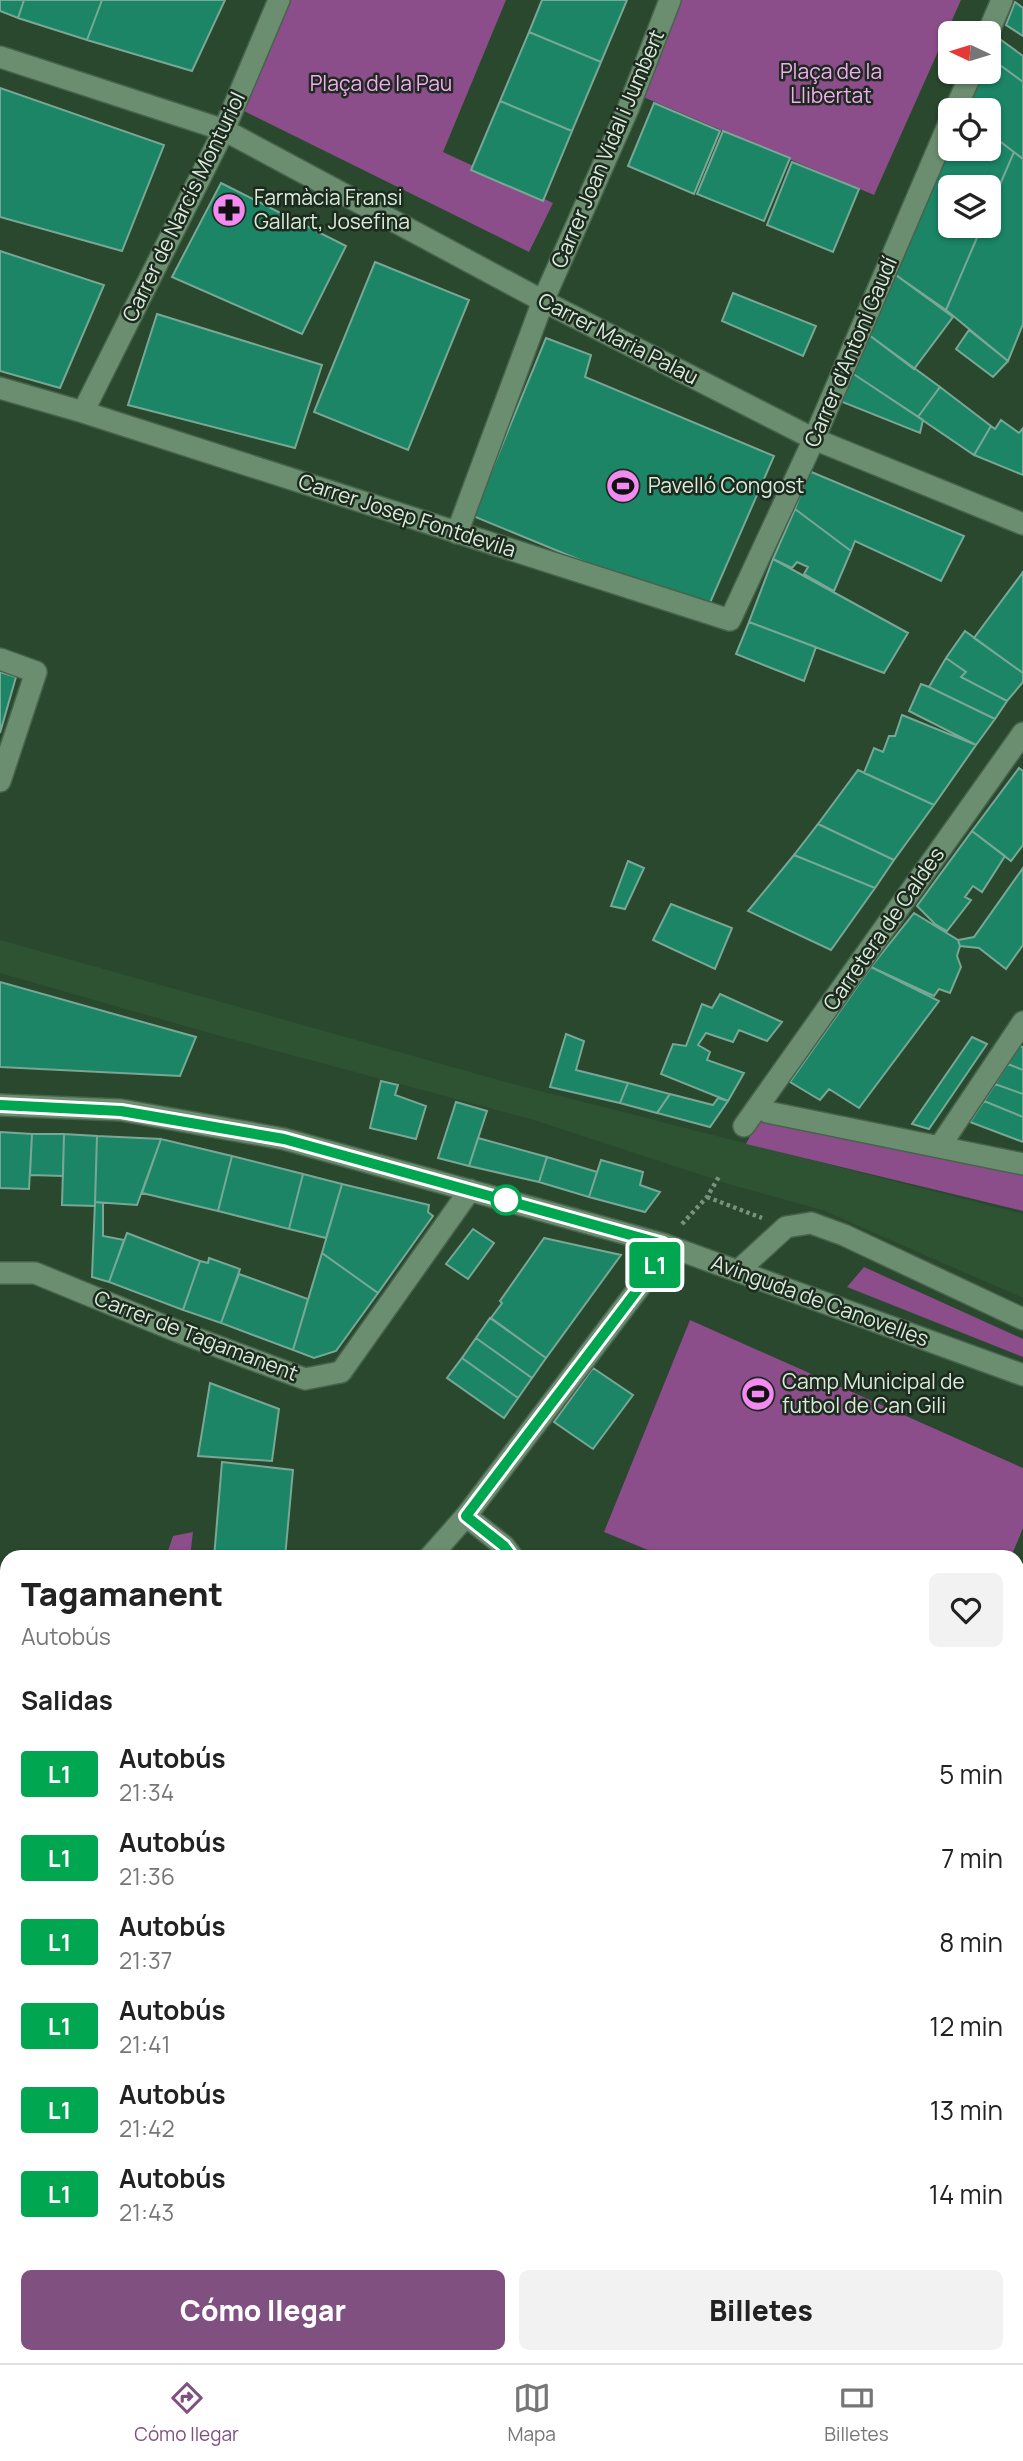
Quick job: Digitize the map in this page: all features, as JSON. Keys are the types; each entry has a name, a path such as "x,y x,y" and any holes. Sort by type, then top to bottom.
{"street":[{"name":"Carrer de Narcís Monturiol","path":"83,412 224,130 279,0"},
{"name":"Carrer Joan Vidal i Jumbert","path":"457,533 543,301 628,109 670,0"},
{"path":"993,21 1002,0"},
{"name":"Carrer Maria Palau","path":"0,57 224,130 543,301 814,439 1023,524"},
{"name":"Carrer d'Antoni Gaudí","path":"730,620 814,439 938,149"},
{"name":"Carrer Josep Fontdevila","path":"0,388 83,412 730,620"},
{"path":"0,659 36,672 0,781"},
{"name":"Carretera de Caldes","path":"744,1126 1023,733"},
{"path":"940,1146 1023,1022"},
{"name":"Avinguda de Canovelles","path":"0,1105 121,1111 284,1139 663,1244 1023,1375"},
{"path":"767,1112 1023,1164"},
{"name":"Carrer de Tagamanent","path":"0,1273 35,1273 179,1332 305,1379 341,1371 470,1190"},
{"path":"739,1270 786,1227 811,1223 1023,1320"},
{"path":"436,1550 466,1516 654,1268 663,1244"},
{"path":"466,1516 507,1550"}],"path":[{"path":"678,1229 707,1197 720,1175"},
{"path":"707,1197 786,1227"}],"shaded area":[{"path":"0,940 513,1084 1023,1214 1023,1298 822,1210 732,1185 534,1120 206,1032 0,973"}],"green space":[{"name":"Plaça de la Pau","path":"279,0 506,0 443,152 553,203 529,252 234,106"},
{"name":"Plaça de la Llibertat","path":"680,0 961,0 952,21 938,21 938,52 874,195 641,96"},
{"path":"758,1121 1023,1171 1023,1211 746,1144"},
{"path":"864,1267 1023,1339 1023,1357 847,1287"},
{"name":"Camp Municipal de futbol de Can Gili","path":"690,1320 1023,1468 1023,1528 1014,1550 648,1550 604,1532"},
{"path":"193,1532 191,1550 168,1550 173,1536"}],"building":[{"path":"0,0 24,0 18,18 0,11"},
{"path":"24,0 102,0 87,40 18,18"},
{"path":"102,0 225,0 192,71 87,40"},
{"path":"542,0 627,0 601,62 529,32"},
{"path":"1015,2 1023,8 1023,36 1006,25"},
{"path":"529,32 601,62 572,131 500,101"},
{"path":"1001,40 1023,56 1023,82 1001,66"},
{"path":"1001,66 1023,82 1023,159 1001,142 1001,98 972,98 978,84 1001,84"},
{"path":"0,88 164,145 122,251 0,217"},
{"path":"500,101 572,131 543,201 471,170"},
{"path":"654,103 720,131 694,194 628,166"},
{"path":"723,131 790,158 764,221 697,194"},
{"path":"1001,142 1014,152 1001,182 1001,175 938,175 938,238 977,238 946,310 893,273 940,161 1001,161"},
{"path":"1014,152 1023,159 1023,324 1008,361 946,310 977,238 1001,238 1001,182"},
{"path":"792,162 859,189 833,252 767,225"},
{"path":"221,183 346,246 302,334 172,277"},
{"path":"0,251 104,285 60,388 0,371"},
{"path":"375,262 469,300 408,450 314,412"},
{"path":"893,273 953,317 914,369 869,335"},
{"path":"733,293 816,326 803,356 722,321"},
{"path":"157,314 322,365 295,448 128,405"},
{"path":"969,330 1008,361 993,377 956,349"},
{"path":"869,335 940,387 918,417 852,373"},
{"name":"Pavelló Congost","path":"546,338 591,355 585,377 774,456 706,612 473,516"},
{"path":"852,373 923,420 920,433 840,401"},
{"path":"940,387 991,426 974,455 918,417"},
{"path":"1001,420 1019,433 1023,428 1023,475 974,455 991,426 995,429"},
{"path":"809,471 964,536 941,581 855,541 851,551 795,509"},
{"path":"795,509 851,551 834,591 804,574 808,567 797,562 792,568 773,559"},
{"path":"773,559 908,633 884,673 749,622"},
{"path":"1023,572 1023,673 974,638"},
{"path":"749,622 816,647 804,681 736,654"},
{"path":"965,631 1023,673 1023,682 1007,701 961,677 966,672 946,658"},
{"path":"946,658 966,672 961,677 1007,701 995,719 929,687"},
{"path":"0,672 16,677 0,733"},
{"path":"921,684 995,719 976,745 909,711"},
{"path":"902,715 976,745 934,805 864,773 874,748 883,752 889,736 895,736"},
{"path":"1019,768 1023,771 1023,845 1011,861 972,831"},
{"path":"858,770 934,805 894,860 818,824"},
{"path":"818,824 894,860 875,888 794,855"},
{"path":"972,831 1005,856 982,892 973,886 965,897 971,900 947,931 935,924 917,906"},
{"path":"794,855 875,888 831,950 748,911"},
{"path":"628,861 644,868 625,909 611,906"},
{"path":"1023,868 1023,945 1006,969 979,948 960,946 958,940 974,937"},
{"path":"671,904 732,928 715,969 653,940"},
{"path":"914,913 958,940 960,946 957,956 961,967 950,993 939,989 934,996 871,967"},
{"path":"871,967 939,1001 859,1108 829,1089 820,1100 790,1082"},
{"path":"0,982 196,1037 180,1076 0,1067"},
{"path":"720,994 782,1022 767,1041 739,1030 733,1042 706,1033 698,1045 710,1052 707,1060 744,1073 728,1101 661,1074 673,1044 686,1046 702,1004 712,1008"},
{"path":"566,1034 584,1041 576,1070 628,1083 620,1103 550,1087"},
{"path":"972,1037 987,1044 929,1129 912,1124"},
{"path":"1019,1046 1023,1047 1023,1070 1008,1064"},
{"path":"1008,1064 1023,1070 1023,1094 995,1084"},
{"path":"381,1081 398,1085 395,1095 426,1106 416,1139 370,1128"},
{"path":"628,1083 670,1094 657,1113 620,1103"},
{"path":"995,1084 1023,1094 1023,1117 984,1101"},
{"path":"670,1094 713,1105 718,1098 728,1101 710,1127 657,1113"},
{"path":"984,1101 1023,1117 1023,1142 970,1122"},
{"path":"456,1102 487,1111 469,1166 438,1158"},
{"path":"0,1132 32,1134 29,1189 0,1188"},
{"path":"32,1134 64,1134 63,1176 30,1175"},
{"path":"64,1134 97,1136 95,1206 62,1205"},
{"path":"97,1136 161,1139 137,1205 95,1202"},
{"path":"478,1138 547,1157 539,1182 469,1166"},
{"path":"161,1139 232,1156 218,1211 142,1193"},
{"path":"232,1156 303,1174 289,1229 218,1211"},
{"path":"547,1157 597,1172 589,1197 539,1182"},
{"path":"601,1160 643,1172 640,1185 660,1192 645,1212 589,1197"},
{"path":"303,1174 342,1184 326,1238 289,1229"},
{"path":"342,1184 429,1205 428,1212 433,1216 378,1293 322,1253"},
{"path":"95,1202 103,1203 103,1236 124,1240 109,1282 92,1277"},
{"path":"473,1229 494,1243 468,1279 446,1264"},
{"path":"127,1233 200,1261 183,1310 109,1282"},
{"path":"544,1238 621,1255 546,1358 491,1318"},
{"path":"322,1253 378,1293 336,1351 314,1358 293,1350"},
{"path":"209,1258 240,1269 221,1323 183,1310 200,1261 208,1263"},
{"path":"239,1274 308,1299 293,1350 221,1323"},
{"path":"490,1318 546,1358 532,1378 476,1338"},
{"path":"476,1338 532,1378 518,1398 462,1358"},
{"path":"462,1358 518,1398 504,1418 447,1378"},
{"path":"593,1368 633,1395 593,1449 554,1422"},
{"path":"210,1383 279,1409 272,1461 198,1456"},
{"path":"222,1462 293,1470 286,1550 215,1550"}],"bus line":[{"name":"L1","path":"0,1105 121,1111 284,1139 663,1244 654,1268 466,1516 507,1550"}],"place":[{"name":"Farmàcia Fransi Gallart, Josefina","path":"229,210"},
{"name":"Pavelló Congost","path":"623,486"},
{"name":"Camp Municipal de futbol de Can Gili","path":"758,1394"}]}
